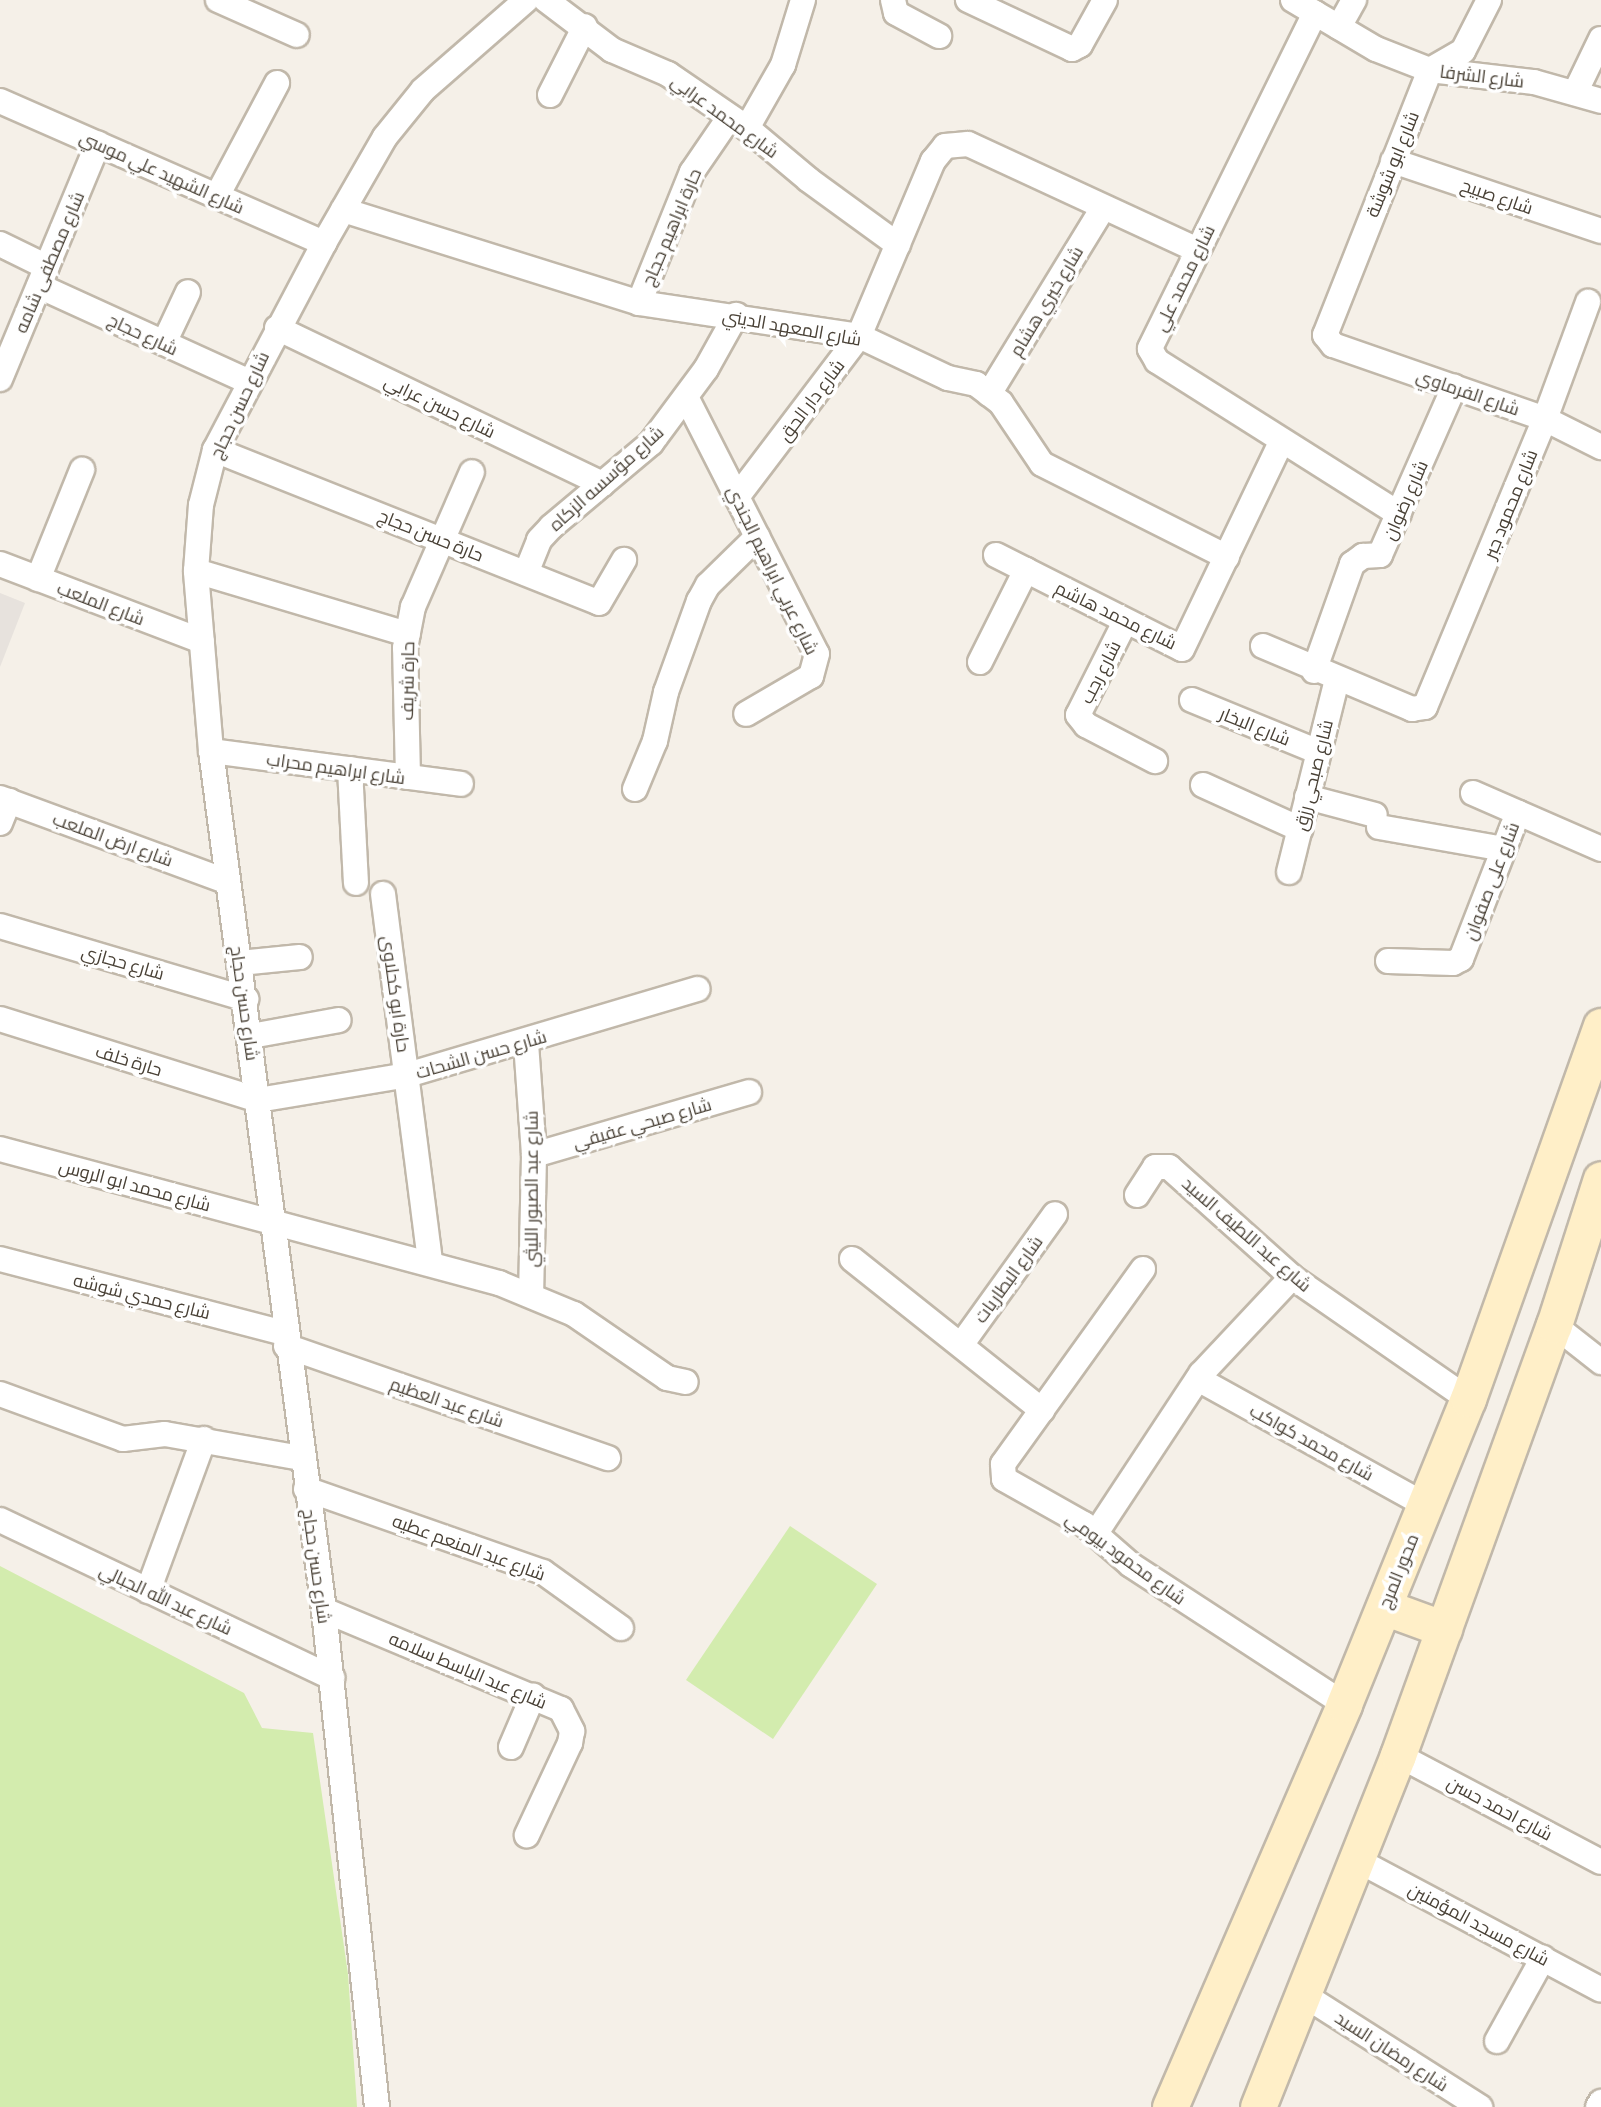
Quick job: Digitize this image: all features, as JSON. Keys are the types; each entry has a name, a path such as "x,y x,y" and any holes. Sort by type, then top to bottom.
{"main road":[{"name":"محور المرج","path":"1171,2107 1344,1704 1468,1399 1601,1026"},
{"path":"1261,2105 1398,1755 1554,1325 1601,1179"},
{"path":"1384,1607 1444,1629"}],"street":[{"path":"218,0 297,35"},
{"name":"شارع حسن حجاج","path":"377,2107 324,1610 285,1339 251,1036 226,881 211,751 196,571 201,505 215,450 247,381 385,137 424,90 526,0"},
{"name":"شارع محمد عرابي","path":"546,0 585,26 612,50 668,74 738,123 808,180 898,245"},
{"name":"حارة ابراهيم حجاج","path":"639,303 692,172 738,123 783,65 803,0"},
{"path":"892,0 896,13 939,36"},
{"path":"968,0 1072,49 1080,45 1105,0"},
{"name":"شارع الشرفا","path":"1293,0 1376,49 1430,70 1501,76 1601,101"},
{"path":"1339,27 1354,0"},
{"path":"1430,70 1463,51 1489,0"},
{"name":"شارع محمد علي","path":"1315,13 1151,344 1151,353 1280,442 1399,514"},
{"path":"547,87 585,26"},
{"path":"1575,93 1601,39"},
{"name":"شارع ابو شوشة","path":"1333,345 1325,331 1430,70"},
{"path":"217,196 277,83"},
{"name":"شارع الشهيد علي موسي","path":"0,101 324,243"},
{"name":"شارع مصطفى شامه","path":"2,369 98,144"},
{"name":"شارع دار الحق","path":"737,498 859,336 933,161 945,146 968,144 1103,208"},
{"name":"شارع صبيح","path":"1393,161 1601,231"},
{"path":"1103,208 1197,250"},
{"name":"شارع خيري هشام","path":"989,394 1103,208"},
{"name":"شارع المعهد الديني","path":"343,210 639,303 736,315 859,336 948,378 976,384 1001,403 1042,464 1227,557"},
{"name":"شارع حجاج","path":"0,244 43,277 164,344 247,381"},
{"path":"164,344 188,292"},
{"name":"شارع محمود جبر","path":"1326,675 1412,709 1428,704 1545,419 1588,302"},
{"name":"شارع مؤسسه الزكاه","path":"526,573 539,540 651,443 686,397 736,315"},
{"name":"شارع حسن عرابي","path":"277,328 603,484"},
{"name":"شارع الفرماوي","path":"1333,345 1545,419 1601,447"},
{"name":"شارع رضوان","path":"1326,675 1352,564 1363,555 1380,555 1454,387"},
{"name":"شارع عربي ابراهيم الجندي","path":"686,397 818,660 811,676 746,714"},
{"name":"شارع محمد هاشم","path":"996,555 1177,648 1185,648 1280,442"},
{"name":"حارة حسن حجاج","path":"215,450 599,603 624,561"},
{"path":"38,579 82,470"},
{"name":"حارة شريف","path":"408,777 408,634 413,607 440,539 472,472"},
{"path":"635,789 655,741 666,692 699,601 708,586 757,537"},
{"name":"شارع الملعب","path":"0,564 202,641"},
{"path":"980,662 1026,570"},
{"path":"196,571 408,634"},
{"name":"شارع رجب","path":"1125,622 1078,715 1086,725 1155,761"},
{"path":"1263,646 1326,675"},
{"name":"شارع صبحي رزق","path":"1289,872 1319,752 1326,675"},
{"name":"شارع البخار","path":"1192,700 1319,752"},
{"name":"شارع ابراهيم محراب","path":"211,751 461,785"},
{"path":"350,769 356,883"},
{"path":"1203,785 1300,830"},
{"path":"1473,793 1601,849"},
{"path":"1307,797 1377,821 1504,849"},
{"name":"شارع ارض الملعب","path":"3,807 226,881"},
{"name":"شارع على صفوان","path":"1388,961 1453,963 1461,959 1518,813"},
{"name":"حارة ابو كحلاوى","path":"383,894 430,1261"},
{"name":"شارع حجازي","path":"0,926 246,999"},
{"path":"240,964 300,957"},
{"name":"شارع حسن الشحات","path":"258,1100 407,1075 698,989"},
{"name":"حارة خلف","path":"0,1019 258,1100"},
{"path":"251,1036 340,1020"},
{"name":"شارع عبد الصبور الليثي","path":"526,1042 534,1155 531,1294"},
{"name":"شارع صبحي عفيفي","path":"534,1155 749,1092"},
{"name":"شارع محمد ابو الروس","path":"0,1149 430,1261 531,1294 610,1335 667,1378 686,1382"},
{"name":"شارع عبد اللطيف السيد","path":"1137,1195 1155,1167 1168,1167 1292,1277 1468,1399"},
{"name":"شارع البطاريات","path":"961,1345 1055,1214"},
{"name":"شارع حمدي شوشه","path":"0,1259 285,1339"},
{"path":"852,1259 1042,1410 1143,1269"},
{"path":"1096,1533 1198,1379 1292,1277"},
{"path":"1554,1325 1601,1362"},
{"name":"شارع عبد العظيم","path":"285,1339 608,1458"},
{"name":"شارع محمد كواكب","path":"1198,1379 1425,1505"},
{"path":"0,1394 123,1438 165,1434 301,1458"},
{"name":"شارع محمود بيومي","path":"1042,1410 1003,1464 1002,1474 1096,1533 1130,1565 1344,1704"},
{"path":"148,1591 204,1439"},
{"name":"شارع عبد المنعم عطيه","path":"306,1489 543,1572 621,1628"},
{"name":"شارع عبد الله الجبالي","path":"0,1520 332,1678"},
{"name":"شارع عبد الباسط سلامه","path":"324,1610 561,1709 572,1731 527,1835"},
{"path":"511,1747 533,1696"},
{"name":"شارع احمد حسن","path":"1398,1755 1601,1862"},
{"name":"شارع مسجد المؤمنين","path":"1357,1860 1601,1990"},
{"path":"1497,2041 1544,1958"},
{"name":"شارع رمضان السيد","path":"1304,1995 1480,2107"},
{"path":"1598,2107 1601,2102"}],"shaded area":[{"path":"0,593 25,603 0,667"}],"green space":[{"path":"790,1526 877,1584 773,1739 686,1680"},
{"path":"0,1566 244,1693 262,1728 313,1733 348,1974 357,2107 0,2107"}]}
